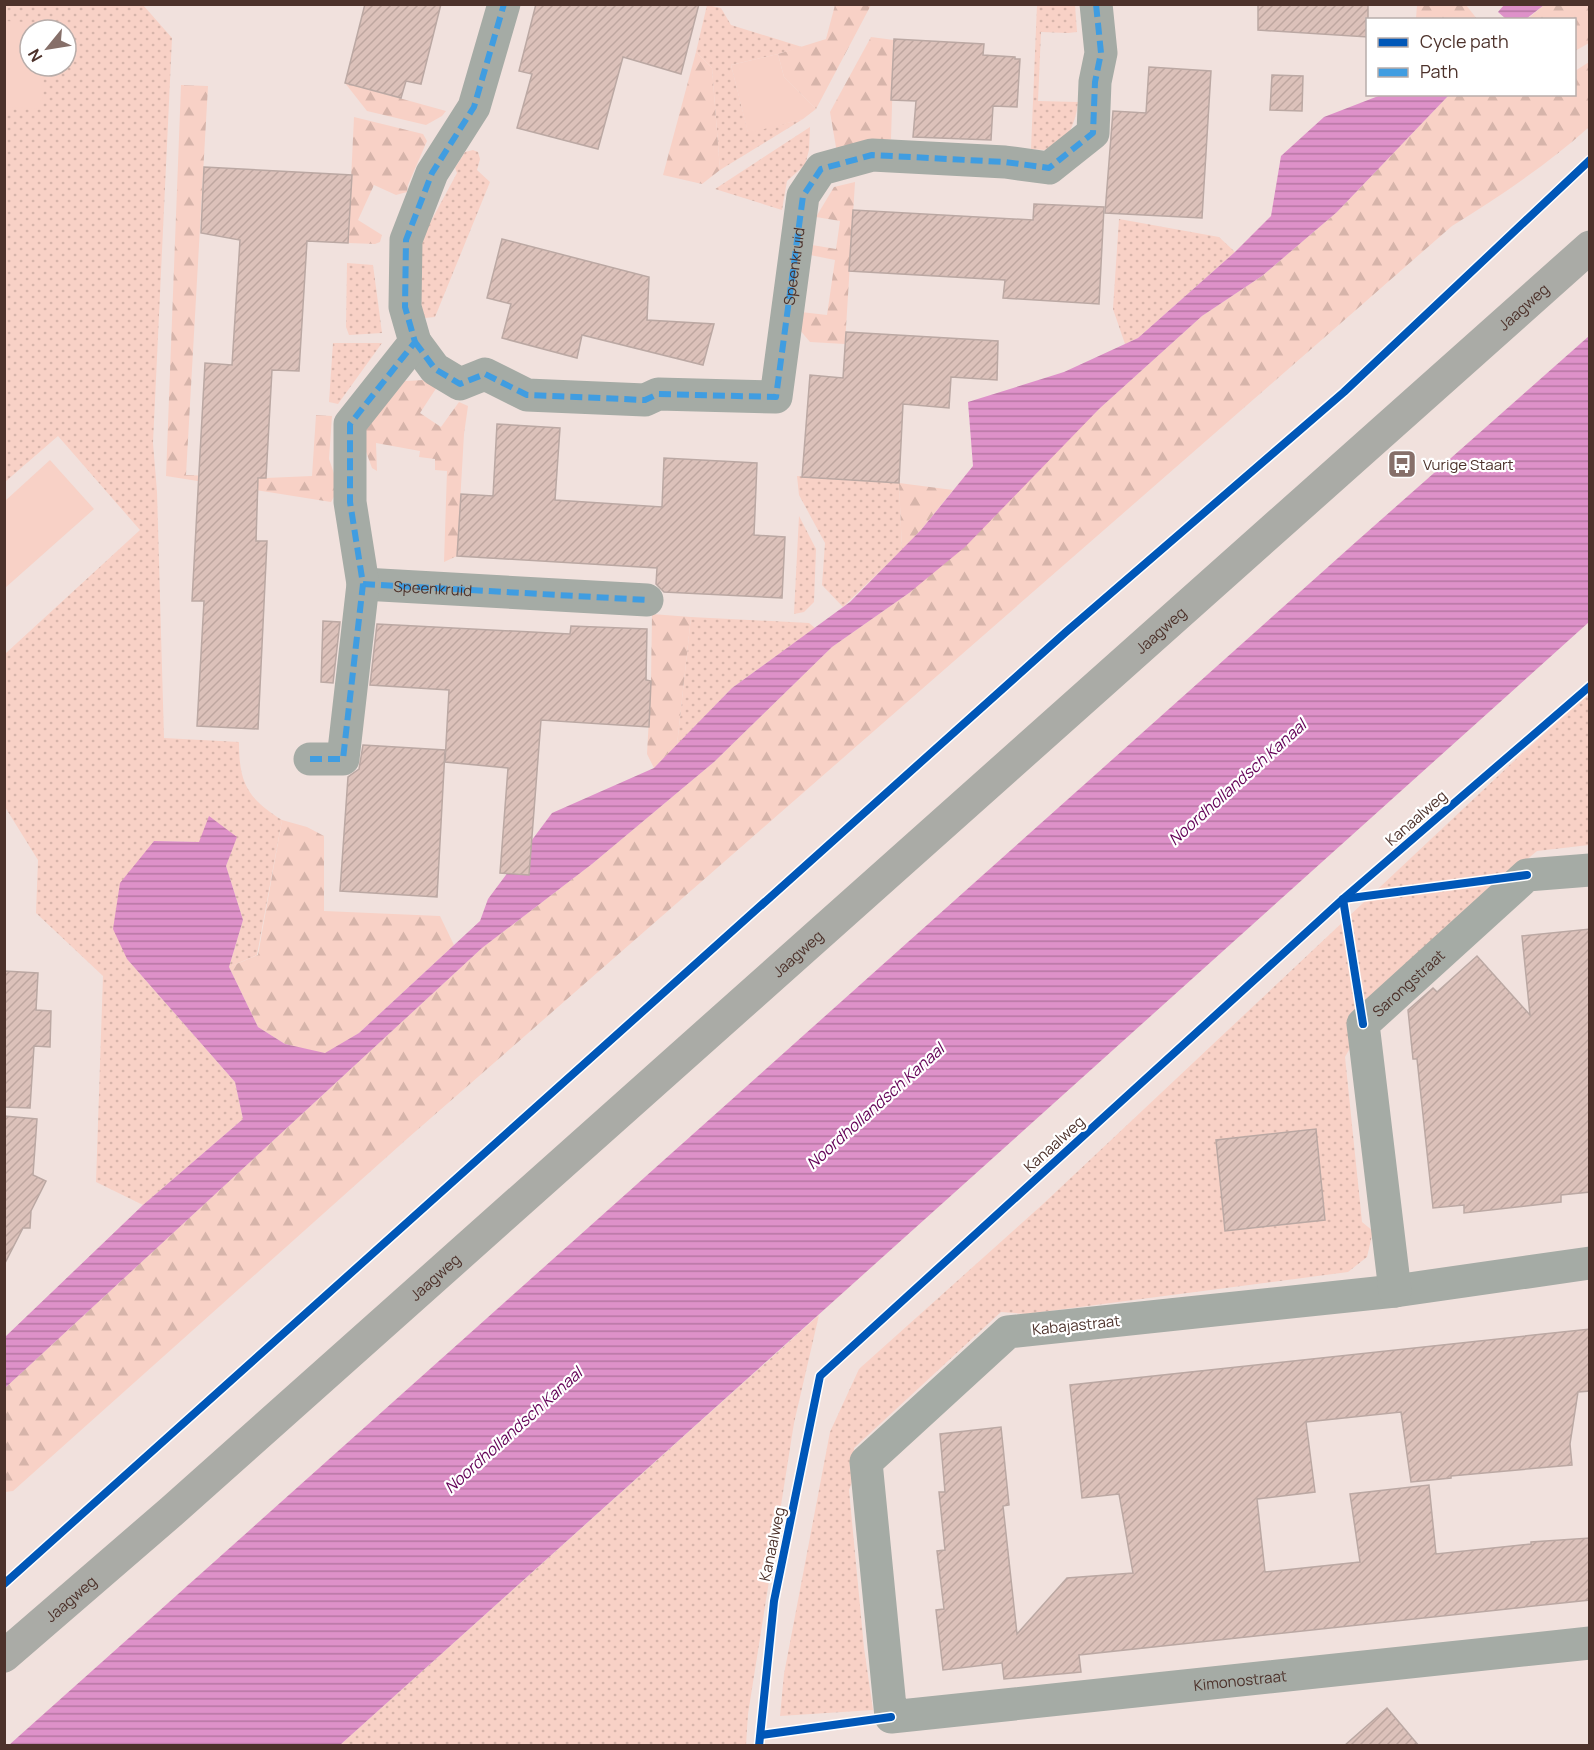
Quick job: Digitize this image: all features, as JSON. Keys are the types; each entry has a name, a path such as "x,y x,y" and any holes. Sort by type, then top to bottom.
{"main road":[{"name":"Jaagweg","path":"4,1656 172,1511 1590,247"}],"street":[{"name":"Speenkruid","path":"504,4 474,107 432,173 406,240 405,307 415,342 435,369 460,384 485,374 527,395 645,400 658,394 776,397 804,196 821,170 872,155 1005,162 1049,168 1094,133 1095,82 1101,53 1096,4"},
{"path":"310,759 343,759 363,584 350,502 350,424 415,342"},
{"name":"Speenkruid","path":"363,584 647,600"},
{"name":"Sarongstraat","path":"1395,1291 1363,1024 1527,875 1590,870"},
{"name":"Kabajastraat","path":"891,1717 866,1462 1008,1332 1395,1291 1590,1263"},
{"name":"Kimonostraat","path":"891,1717 1590,1643"}],"green space":[{"path":"5,5 143,5 172,38 153,443 157,492 164,738 239,742 241,768 247,788 261,804 282,820 257,955 229,967 243,920 226,866 236,837 199,842 154,841 127,959 235,1082 243,1119 143,1205 96,1182 103,976 36,913 38,860 5,807 5,654 140,530 58,436 5,482"},
{"path":"707,5 721,8 731,25 802,47 731,65 748,132 803,119 720,170 712,68 696,52"},
{"path":"835,5 871,5 816,109 784,77 778,54 826,39"},
{"path":"1037,5 1075,5 1077,32 1041,32 1038,101 1078,102 1067,136 1057,145 1046,150 1031,149"},
{"path":"1417,5 1466,5 1476,18 1416,18"},
{"path":"1544,5 1589,5 1589,43 1576,50 1576,18 1528,18"},
{"path":"5,21 18,22 18,78 43,78 42,109 5,107"},
{"path":"871,37 894,40 891,139 837,153 830,112"},
{"path":"696,52 712,68 720,170 702,184 663,175"},
{"path":"778,54 784,77 816,109 803,119 748,133 731,65"},
{"path":"1589,62 1589,127 1523,180 1452,226 408,1138 13,1491 5,1492 5,1388 482,948 592,864 714,762 832,647 909,593 1099,409 1202,316 1262,276 1337,212 1448,96 1576,96 1576,70"},
{"path":"345,83 446,111 442,116 426,125 367,111"},
{"path":"181,85 208,86 186,475 266,478 312,476 316,415 332,416 329,459 339,488 331,502 166,476"},
{"path":"354,117 423,134 427,141 407,192 396,195 374,185 358,220 382,235 380,242 375,244 348,243"},
{"path":"810,127 809,150 805,165 787,181 782,210 715,189"},
{"path":"473,150 478,152 480,159 477,170 490,182 435,317 425,318 418,314 415,257 457,173 455,168 465,152"},
{"path":"855,182 845,344 810,342 799,329 801,312 827,315 835,260 810,255 812,245 836,249 840,221 816,217 834,187"},
{"path":"1119,219 1219,237 1235,252 1138,338 1125,344 1113,309"},
{"path":"347,263 373,265 382,333 349,335 346,327"},
{"path":"333,343 382,343 338,404 329,402"},
{"path":"424,380 437,387 420,413 441,427 459,402 468,406 464,434 457,556 444,562 447,471 435,470 435,459 419,457 420,451 376,443 377,471 372,468 365,449 366,429 405,381"},
{"path":"50,460 94,509 5,588 5,501"},
{"path":"797,476 899,483 902,550 843,607 822,585 825,543 799,495"},
{"path":"899,483 953,490 902,550"},
{"path":"799,516 816,549 814,602 804,612 794,614"},
{"path":"652,614 691,617 677,745 654,768 647,754"},
{"path":"691,617 809,623 815,628 732,688 677,745"},
{"path":"1589,693 1589,845 1537,851 1474,904 1354,1041 1345,1057 1362,1222 1373,1231 1367,1257 1348,1272 1026,1314 1001,1312 854,1448 855,1474 849,1490 864,1648 873,1710 780,1716 784,1674 830,1432 859,1369 1042,1205"},
{"path":"282,820 307,827 324,836 324,911 440,916 454,945 359,1033 325,1054 285,1044 258,1027 229,967 258,955"},
{"path":"819,1315 794,1423 748,1714 746,1745 340,1745"}],"water":[{"path":"1504,4 1544,5 1527,18 1505,18 1498,12"},
{"path":"1378,96 1448,96 1337,212 1262,276 1202,316 1099,409 965,547 909,593 832,647 714,762 592,864 482,948 5,1388 5,1337 143,1205 243,1119 235,1082 127,959 113,929 120,883 154,841 199,842 209,816 237,837 226,866 243,920 229,967 258,1027 285,1044 325,1053 359,1033 480,921 488,899 552,813 654,768 732,688 850,602 921,530 973,466 968,402 1064,372 1138,338 1235,252 1271,216 1281,156 1324,117"},
{"name":"Noordhollandsch Kanaal","path":"1589,336 1589,622 340,1745 9,1745 1357,541"}],"building":[{"path":"365,4 441,4 421,84 406,81 401,98 345,83"},
{"path":"536,4 699,4 681,74 623,57 598,149 517,128 532,74 519,71"},
{"path":"1258,4 1368,4 1366,37 1258,30"},
{"path":"894,39 984,44 983,55 1020,59 1017,107 993,106 991,140 913,137 916,101 891,100"},
{"path":"1149,67 1211,71 1202,218 1105,213 1113,111 1146,113"},
{"path":"1272,75 1303,76 1302,111 1270,110"},
{"path":"204,167 352,175 348,243 307,241 299,371 272,370 266,478 258,478 256,541 267,541 258,729 197,726 204,601 192,601 205,363 232,365 240,240 201,233"},
{"path":"1034,204 1104,207 1099,304 1003,298 1005,280 849,271 853,210 1033,220"},
{"path":"502,239 649,277 647,320 714,324 703,365 582,335 577,358 502,338 511,304 487,298"},
{"path":"846,332 998,341 997,380 951,377 949,408 903,404 899,483 802,477 810,375 843,378"},
{"path":"497,424 560,428 555,500 662,507 664,458 757,463 754,535 785,537 782,598 664,592 656,584 657,568 457,556 461,494 493,496"},
{"path":"323,621 340,622 333,683 321,682"},
{"path":"377,624 570,634 571,626 647,629 646,680 651,681 649,727 541,720 529,875 500,873 508,768 445,762 449,690 370,685"},
{"path":"363,745 445,750 437,897 340,891 348,777 359,769"},
{"path":"1590,929 1590,1192 1561,1195 1561,1202 1464,1213 1464,1205 1433,1208 1417,1059 1413,1059 1408,1010 1433,988 1437,992 1477,956 1530,1015 1522,936"},
{"path":"4,971 38,973 36,1010 51,1011 50,1047 34,1046 30,1108 4,1107"},
{"path":"4,1116 37,1119 33,1175 46,1181 31,1211 30,1228 23,1228 4,1265"},
{"path":"1316,1129 1325,1220 1225,1231 1216,1140"},
{"path":"1590,1329 1590,1391 1578,1392 1570,1444 1572,1465 1411,1482 1401,1412 1306,1422 1315,1492 1257,1499 1265,1572 1360,1562 1350,1494 1429,1485 1436,1554 1531,1544 1531,1542 1590,1538 1590,1600 1079,1655 1081,1672 1004,1679 1002,1663 943,1670 936,1610 944,1609 937,1551 945,1550 939,1492 945,1492 940,1434 1001,1427 1009,1505 1003,1506 1017,1634 1067,1578 1133,1573 1119,1494 1082,1498 1070,1385"},
{"path":"1387,1708 1419,1746 1344,1746"}],"marked path":[{"path":"310,759 343,759 363,584 350,502 350,424 415,342 405,307 406,240 432,173 474,107 504,4"},
{"path":"415,342 435,369 460,384 485,374 527,395 645,400 658,394 776,397 803,196 821,169 872,155 1005,162 1049,168 1093,133 1095,82 1101,53 1096,4"},
{"path":"363,584 647,600"}],"cycle path":[{"path":"4,1584 1066,632 1344,392 1590,160"},
{"name":"Kanaalweg","path":"759,1746 774,1601 820,1376 1343,899 1590,686"},
{"path":"1363,1024 1343,899 1527,875"},
{"path":"761,1735 891,1717"}],"place":[{"name":"Vurige Staart","path":"1402,464"}]}
